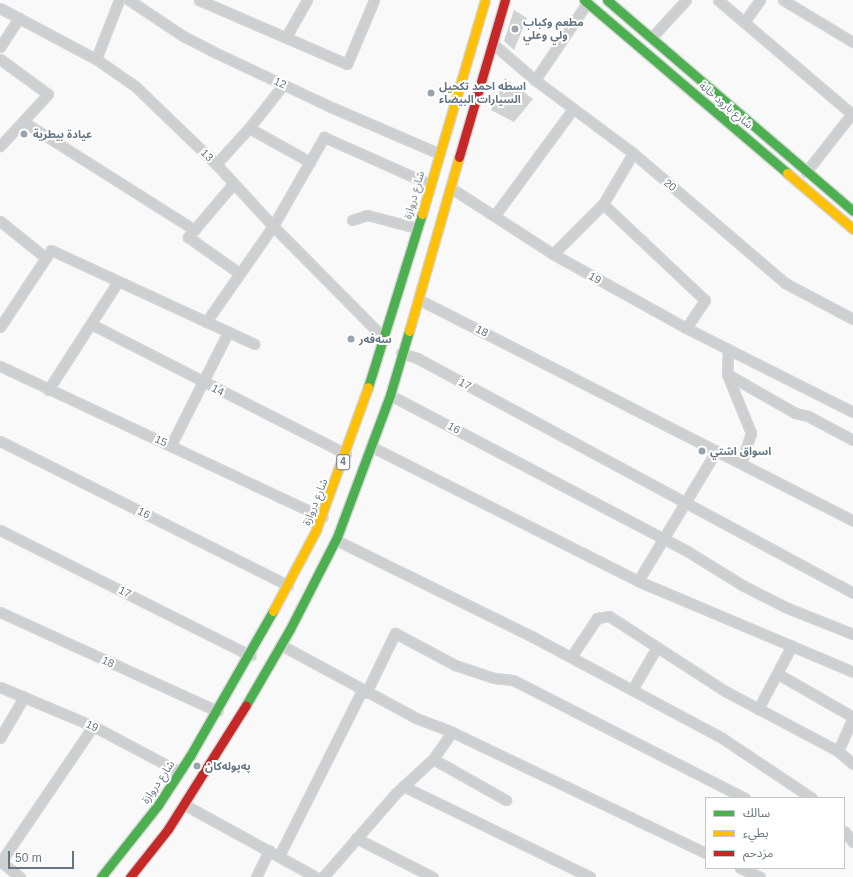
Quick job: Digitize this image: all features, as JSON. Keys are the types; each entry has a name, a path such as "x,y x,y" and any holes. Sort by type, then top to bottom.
{"main road":[{"name":"شارع بارود خانة","path":"607,0 652,37 806,172 853,210"},
{"name":"شارع دروازة","path":"130,877 185,805 281,645 290,605 288,585 322,517 346,454 385,339 482,2"},
{"name":"شارع بارود خانة","path":"585,2 853,229"},
{"name":"شارع دروازة","path":"101,877 131,840 180,772 250,655 290,605 336,540 372,447 390,395 401,353 505,3"}],"street":[{"path":"96,58 118,0"},
{"name":"12","path":"129,0 183,36 283,85 438,153"},
{"path":"198,0 347,64 373,0"},
{"path":"286,37 307,0"},
{"path":"652,37 686,0"},
{"path":"718,0 853,114 806,172"},
{"path":"744,22 760,0"},
{"path":"783,0 853,42"},
{"path":"535,80 585,2"},
{"name":"13","path":"0,8 96,58 135,86 216,164 273,226 385,339"},
{"path":"0,47 19,18"},
{"name":"20","path":"492,43 535,80 633,153 785,283 853,319"},
{"path":"0,60 48,94 24,122 0,146"},
{"path":"216,164 249,128 283,85"},
{"path":"495,215 573,108"},
{"path":"24,122 195,230"},
{"path":"249,128 310,162"},
{"path":"206,322 273,226 324,137 429,184"},
{"path":"553,254 603,204 633,153"},
{"path":"233,184 188,237 239,273"},
{"name":"19","path":"451,188 468,197 553,254 686,328 853,412"},
{"path":"603,204 705,300 686,328"},
{"path":"352,220 367,215 417,228"},
{"path":"0,221 46,258"},
{"path":"0,327 52,250 117,283 254,344"},
{"path":"48,390 117,283"},
{"name":"18","path":"418,299 853,521"},
{"name":"14","path":"91,324 202,382 346,454"},
{"path":"171,445 228,332"},
{"path":"728,349 727,374 751,433 740,463"},
{"name":"17","path":"401,353 417,358 685,504 853,593"},
{"name":"15","path":"0,366 48,390 171,445 322,517"},
{"path":"727,374 794,413 808,416 853,440"},
{"name":"16","path":"390,395 662,540 687,551 742,585 785,607 853,634"},
{"name":"16","path":"0,441 288,585"},
{"path":"372,447 387,453 483,504 638,581 853,672"},
{"path":"638,581 716,451"},
{"name":"17","path":"0,530 250,655"},
{"path":"336,540 351,546 571,657 722,738 810,797"},
{"name":"18","path":"0,612 217,711"},
{"path":"571,657 598,618 603,616 619,619 694,672 758,709 838,751 853,764"},
{"path":"279,856 395,633 455,665 494,678 513,680 743,797"},
{"path":"281,645 296,652 364,692 416,718 452,732 705,853"},
{"path":"758,709 778,674 792,645"},
{"path":"632,690 657,646"},
{"path":"778,674 853,718 838,751"},
{"name":"19","path":"0,686 93,726 180,772"},
{"path":"0,738 24,697"},
{"path":"20,877 0,862 93,726"},
{"path":"323,877 403,786 433,759 452,732"},
{"path":"433,759 506,800"},
{"path":"403,786 590,877"},
{"path":"185,805 316,877"},
{"path":"845,832 853,842"},
{"path":"356,838 434,877"},
{"path":"256,877 269,850"},
{"path":"742,869 760,877"}],"building":[{"name":"مطعم وكباب ولي وعلي","path":"514,10 527,18 514,50 504,41"},
{"path":"505,78 533,99 514,122 491,110"}],"traffic: fast":[{"path":"584,0 787,173"},
{"path":"607,0 853,211"},
{"path":"368,387 422,214"},
{"path":"246,705 290,629 337,537 390,395 409,331"},
{"path":"101,877 158,805 190,756 273,611"}],"traffic: slow":[{"path":"422,214 485,0"},
{"path":"409,331 459,157"},
{"path":"787,173 853,229"},
{"path":"273,611 316,530 368,387"}],"traffic: jam":[{"path":"459,157 505,0"},
{"path":"130,877 168,829 246,705"}],"place":[{"name":"مطعم وكباب ولي وعلي","path":"515,29"},
{"name":"اسطه احمد تكحيل السيارات البيضاء","path":"431,93"},
{"name":"عيادة بيطرية","path":"24,134"},
{"name":"سەفەر","path":"351,339"},
{"name":"اسواق اشتي","path":"702,451"},
{"name":"پەپولەکان","path":"197,766"}]}
